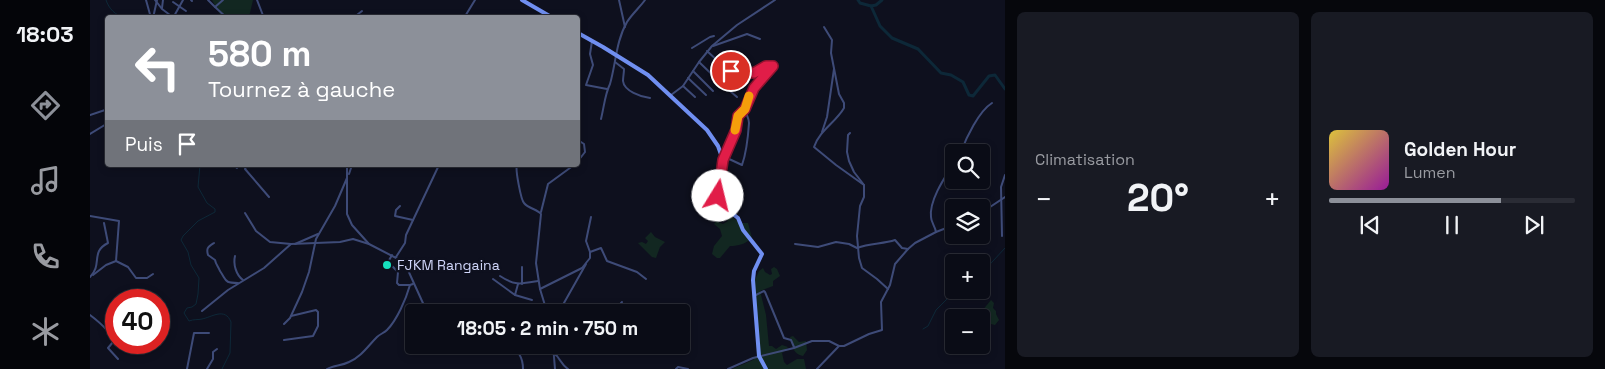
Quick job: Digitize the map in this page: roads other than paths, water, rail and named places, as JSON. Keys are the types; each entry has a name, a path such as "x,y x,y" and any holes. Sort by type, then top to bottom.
{"street":[{"path":"146,0 151,15"},
{"path":"162,9 163,0"},
{"path":"174,15 183,0"},
{"path":"208,0 224,15"},
{"path":"215,7 223,0"},
{"path":"257,0 263,15"},
{"path":"466,15 475,0"},
{"path":"522,0 548,15"},
{"path":"619,0 625,27"},
{"path":"601,118 618,46 625,27 646,0"},
{"path":"671,95 683,86 711,47 737,25 775,0"},
{"path":"153,15 156,1"},
{"path":"156,1 162,9 170,15"},
{"path":"173,2 186,11"},
{"path":"357,15 362,11"},
{"path":"824,27 832,40 831,53 839,94 844,103 844,108 837,119 832,121 814,144 815,148 864,185"},
{"path":"580,34 648,75 707,130 724,159"},
{"path":"711,47 747,34 760,39"},
{"path":"692,48 714,36"},
{"path":"592,41 590,54 593,66 586,85 607,89"},
{"path":"707,51 742,84"},
{"path":"615,62 624,69 623,83 628,90 650,98"},
{"path":"699,62 737,97"},
{"path":"728,71 754,73 766,66 773,66 754,88 745,109 738,116 736,130 724,159 718,196 719,203 738,218 743,230 762,254 753,276 759,356 766,369"},
{"path":"821,135 827,117 834,68"},
{"path":"693,71 713,90"},
{"path":"688,78 706,95"},
{"path":"683,86 695,97"},
{"path":"965,144 984,108 992,103"},
{"path":"724,159 727,158 742,165 748,142 748,120 745,109"},
{"path":"90,115 105,110"},
{"path":"90,134 105,126"},
{"path":"850,134 848,135 847,152 849,161 852,169 864,185 857,248 862,268 888,289"},
{"path":"580,141 584,144 585,152 580,158"},
{"path":"246,167 245,169 269,197"},
{"path":"347,167 347,214 349,220 369,244"},
{"path":"284,324 291,316 309,272 318,234 335,206 351,167"},
{"path":"396,258 405,243 406,235 438,167"},
{"path":"516,167 515,171 523,202 532,209 538,210 541,214"},
{"path":"545,304 538,281 536,263 541,214 548,184 571,167"},
{"path":"1002,236 1001,187 1005,175"},
{"path":"936,232 930,217 932,204 945,178"},
{"path":"990,207 1005,197"},
{"path":"400,206 396,210 395,216 414,220"},
{"path":"245,214 256,231 270,242 295,244 340,242 353,239 369,244 396,258 407,268 412,285 423,304"},
{"path":"90,216 119,221 116,262"},
{"path":"563,304 588,260 590,252 586,241 590,217"},
{"path":"91,276 98,250 101,245 108,243 104,223"},
{"path":"728,369 759,356 794,348 812,341 829,341 839,346 844,346 882,330 881,302 888,289 895,264 908,249 945,228"},
{"path":"295,244 318,234"},
{"path":"857,248 867,244 877,245 896,240 902,248 908,249"},
{"path":"795,244 818,247 836,242 850,244 857,248"},
{"path":"214,243 208,247 208,255 215,260 216,267 228,283 238,283"},
{"path":"202,310 238,283 264,268 292,244"},
{"path":"590,252 601,248 607,261 637,272 646,279"},
{"path":"234,256 238,276 243,280"},
{"path":"392,256 388,262 398,272 397,283 400,285 412,285"},
{"path":"540,289 582,268 588,260"},
{"path":"91,276 106,265 116,262 128,267 136,278 147,278 153,274"},
{"path":"522,267 522,284"},
{"path":"500,276 510,283 522,284 538,281"},
{"path":"493,279 516,295 532,300"},
{"path":"516,295 518,284"},
{"path":"327,369 350,362 369,347 379,335 386,331 403,304 412,285"},
{"path":"754,296 764,291 766,292 784,338 791,340 794,348"},
{"path":"284,340 313,336 318,326 318,312 316,310 291,316"},
{"path":"90,316 99,321 113,338 113,342 108,348 118,359"},
{"path":"187,369 194,333 209,333"},
{"path":"817,369 839,346"},
{"path":"207,369 213,352 217,349"},
{"path":"519,354 523,369"},
{"path":"554,354 556,369"},
{"path":"555,354 563,366 568,369"},
{"path":"676,369 678,367 686,369"}],"waterway":[{"path":"106,0 118,15"},
{"path":"858,0 860,3 871,6 880,26 892,38 918,49 941,73 951,75 963,82 969,95 973,96 989,76 995,75 1005,89"},
{"path":"871,6 876,5 882,0"},
{"path":"200,167 198,187 207,203 215,209 215,212 198,221 181,240 188,252 191,265 199,278 196,304 187,308 184,313 189,321 218,314 228,317 231,322 230,353 222,369"},
{"path":"990,264 1005,248"},
{"path":"923,329 928,326 936,310 947,299"}],"place":[{"name":"FJKM Rangaina","path":"387,265"}]}
